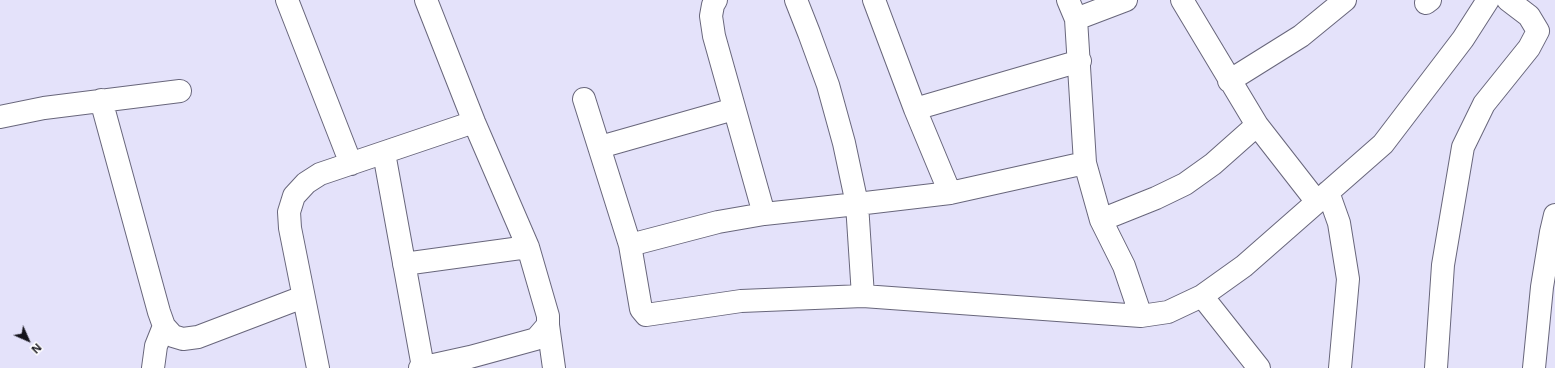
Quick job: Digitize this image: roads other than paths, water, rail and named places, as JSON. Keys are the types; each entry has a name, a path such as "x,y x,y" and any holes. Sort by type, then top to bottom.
{"street":[{"path":"287,0 351,164"},
{"path":"426,0 474,122 528,247 548,316 554,368"},
{"path":"716,0 713,5 711,16 714,36 764,214"},
{"path":"796,0 828,85 844,143 857,204 863,296"},
{"path":"874,0 915,109 950,193"},
{"path":"1126,0 1072,9 1080,61 1085,163 1101,220 1124,266 1141,316"},
{"path":"1182,0 1229,82 1256,125 1323,197 1340,223 1348,279 1340,368"},
{"path":"1229,82 1301,36 1345,0"},
{"path":"584,99 630,246 641,309 646,315 741,301 863,296 1141,316 1168,312 1202,296 1244,266 1382,144 1463,39 1488,0"},
{"path":"1436,368 1443,265 1463,147 1484,104 1529,48 1538,31 1529,16 1508,0"},
{"path":"915,109 1080,61"},
{"path":"0,117 44,108 180,91"},
{"path":"102,100 164,326 173,336 183,339 198,337 303,298"},
{"path":"600,147 734,109"},
{"path":"318,368 290,228 289,212 294,196 306,183 320,174 474,122"},
{"path":"1101,220 1156,198 1185,184 1213,164 1256,125"},
{"path":"384,152 422,368 472,363 536,339 548,325"},
{"path":"630,246 718,222 764,214 950,193 1085,163"},
{"path":"1534,368 1542,287 1555,215"},
{"path":"404,264 528,247"},
{"path":"1202,296 1259,368"},
{"path":"153,368 153,355 164,326"}]}
